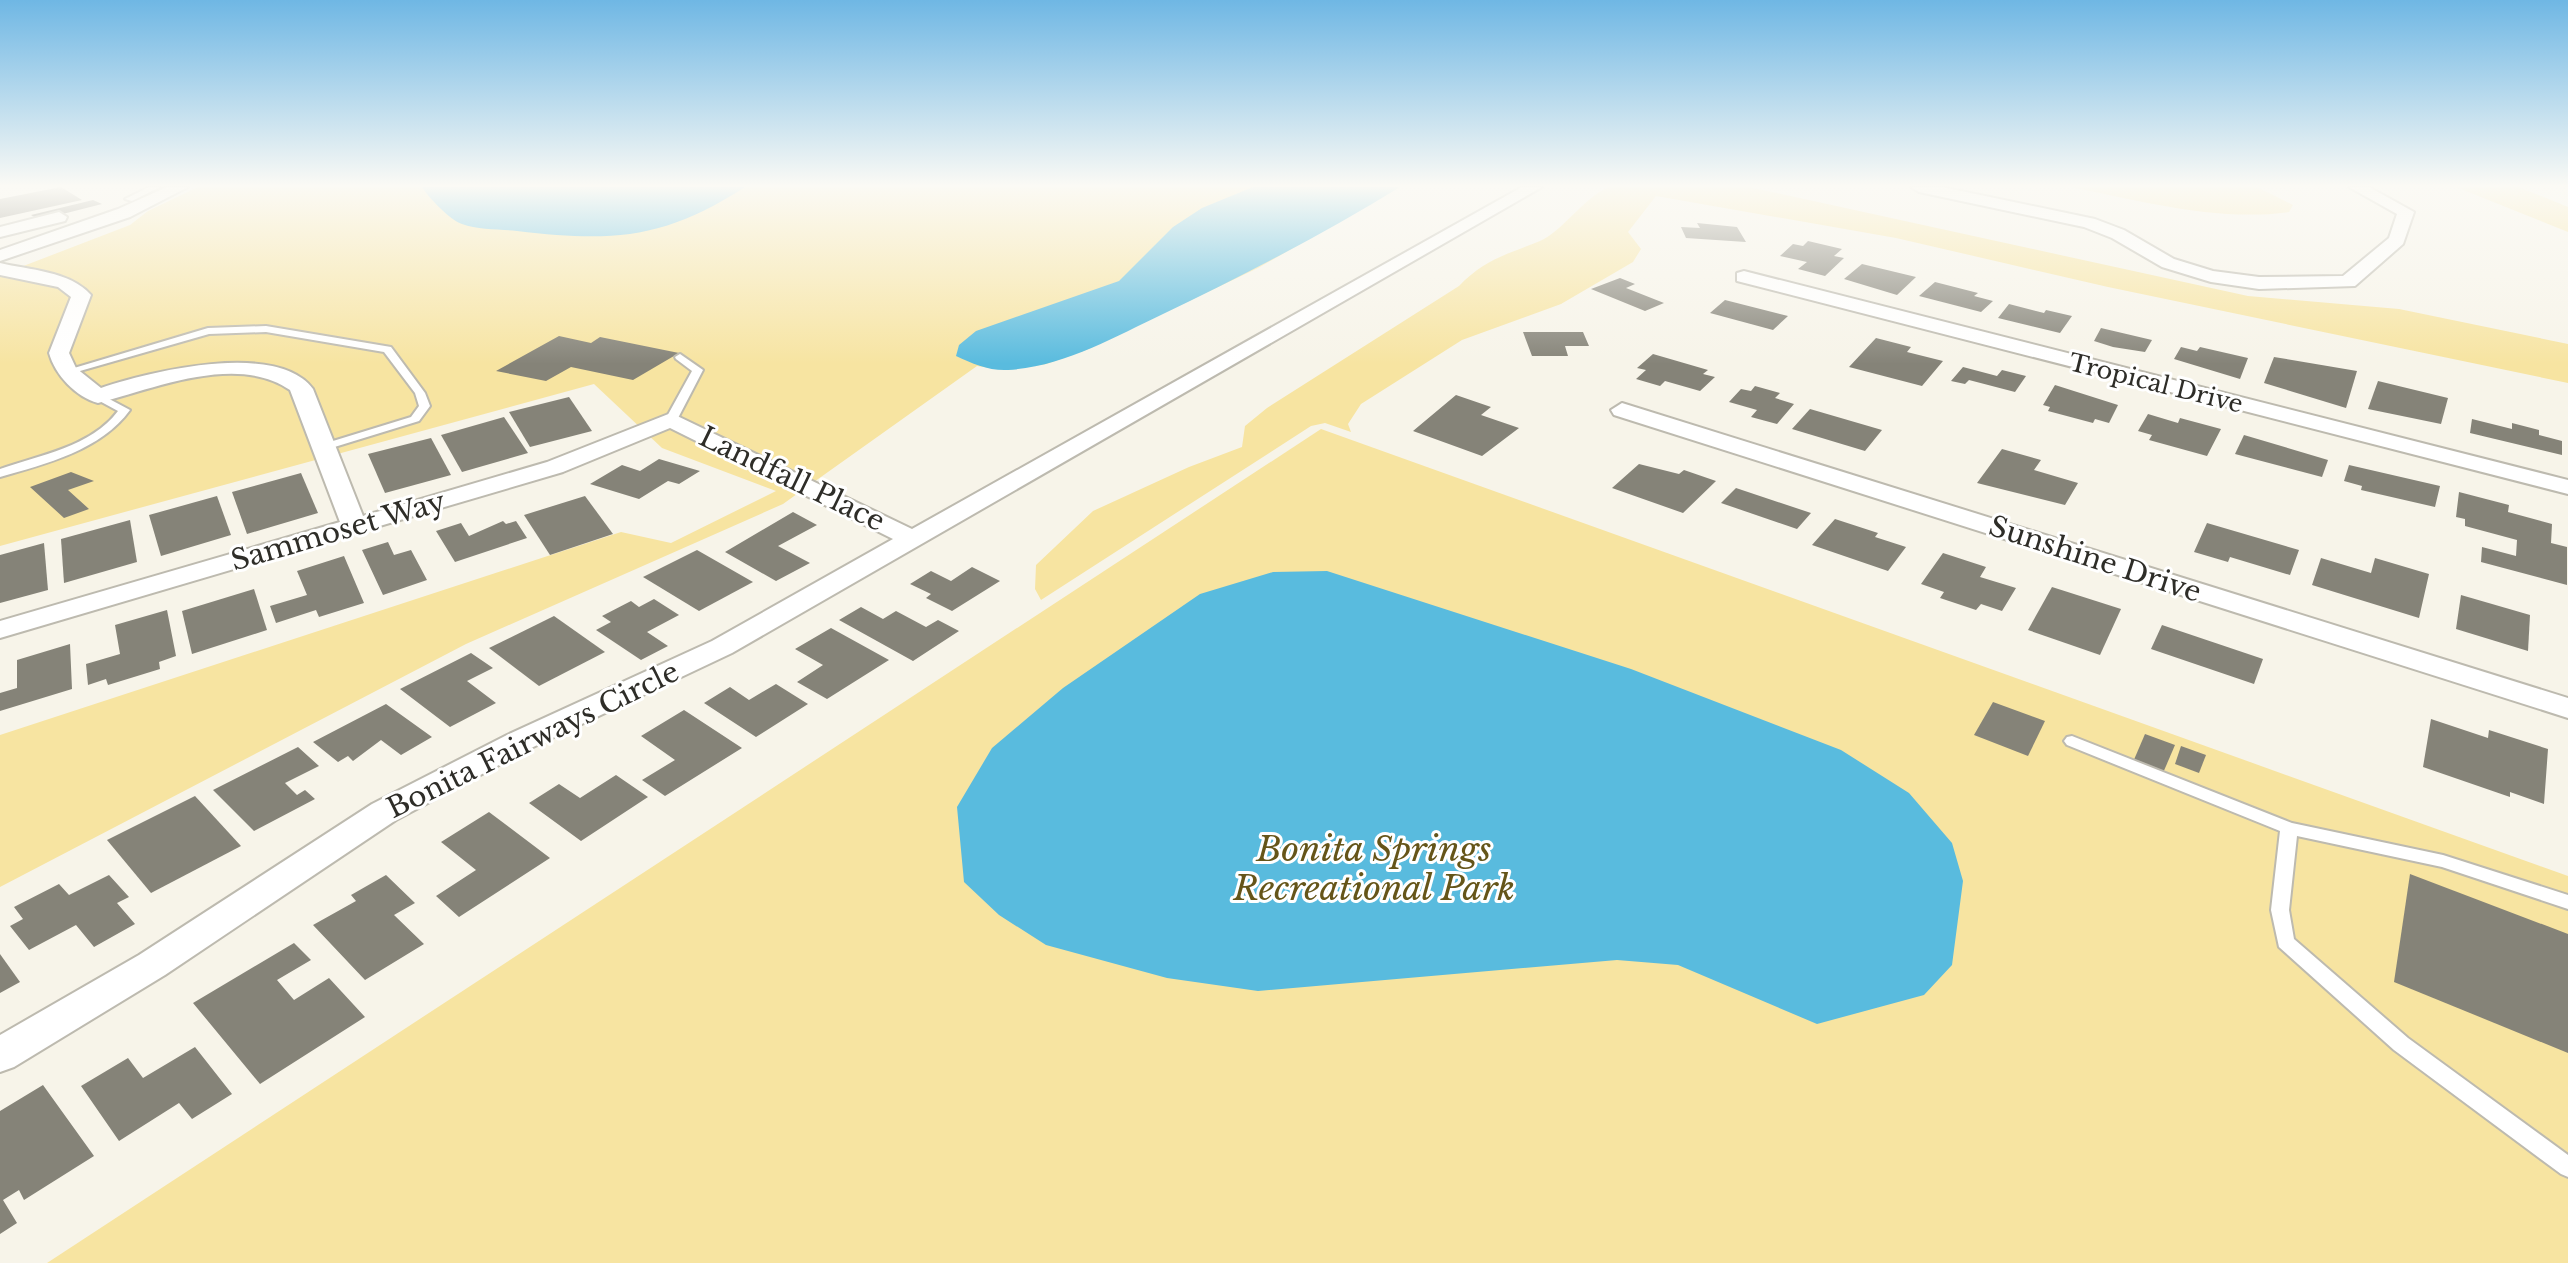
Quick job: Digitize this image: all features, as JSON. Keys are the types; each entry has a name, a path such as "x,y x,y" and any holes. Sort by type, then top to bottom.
{"street":[{"path":"0,256 25,246"},
{"path":"0,269 59,246"},
{"name":"Bonita Fairways Circle","path":"0,1055 152,965 384,812 518,742 722,647 1430,246"},
{"path":"2139,246 2168,263 2211,276 2259,283 2297,283 2348,282 2390,246"},
{"path":"0,269 64,283 81,295 59,353 69,371 98,396 190,368 241,369 294,381 302,389 354,526"},
{"name":"Tropical Drive","path":"1744,277 2568,487"},
{"name":"Sunshine Drive","path":"1622,410 2568,708"},
{"name":"Landfall Place","path":"671,420 912,539"},
{"name":"Sammoset Way","path":"0,630 587,456 671,420"}],"lane":[{"path":"69,371 208,331 266,329 387,349 420,393 425,406 415,419 324,447"},
{"path":"671,420 698,370 680,357"},
{"path":"0,473 94,439 116,425 124,410 98,396"},
{"path":"2072,741 2289,828 2443,861 2568,902"},
{"path":"2289,828 2280,910 2285,942 2401,1044 2568,1167"}],"green space":[{"path":"76,246 1297,246 1258,268 1086,350 1046,364 1007,370 977,366 783,504 466,644 0,887 0,735 621,532 671,543 776,491 662,448 594,384 0,546 0,275"},
{"path":"1527,246 1639,246 1641,249 1633,262 1561,304 1462,340 1361,404 1348,424 1351,432 1325,423 1311,426 1041,600 1035,589 1036,565 1093,511 1189,467 1242,447 1245,426 1267,408 1459,286 1488,263"},
{"path":"1930,246 2019,246 2248,296 2399,309 2568,344 2568,383 2108,287"},
{"name":"Bonita Springs Recreational Park","path":"1321,429 2568,876 2568,1263 47,1263"}],"water":[{"path":"1154,246 1296,246 1107,341 1068,357 1028,368 1001,370 956,356 959,345 976,331 1119,281"},
{"path":"1327,571 1631,669 1841,750 1909,793 1952,843 1963,881 1952,965 1924,995 1817,1024 1678,965 1617,960 1258,991 1167,978 1046,945 999,915 964,882 957,807 992,748 1063,688 1200,594 1273,572"}],"building":[{"path":"1791,246 1842,249 1834,256 1844,258 1825,276 1798,269 1807,262 1780,256"},
{"path":"1862,264 1916,277 1897,295 1844,279"},
{"path":"1620,278 1635,284 1626,288 1664,303 1645,311 1591,289"},
{"path":"1935,282 1978,293 1974,296 1993,301 1981,312 1919,296"},
{"path":"1725,300 1788,316 1773,330 1710,313"},
{"path":"2009,304 2072,316 2060,333 1998,318"},
{"path":"2101,328 2152,340 2145,352 2113,347 2094,341"},
{"path":"1523,332 1583,332 1589,346 1565,346 1568,356 1532,356"},
{"path":"559,336 591,343 600,337 679,353 633,380 571,367 546,381 496,371"},
{"path":"1876,338 1911,347 1907,352 1943,361 1922,386 1849,367"},
{"path":"2181,347 2197,351 2200,347 2248,358 2240,379 2174,359"},
{"path":"1653,354 1708,370 1703,374 1715,377 1700,391 1665,381 1660,386 1636,379 1646,370 1637,368"},
{"path":"2274,357 2357,371 2346,408 2264,383"},
{"path":"1963,367 1997,376 2002,370 2026,376 2015,392 1969,380 1965,384 1951,381"},
{"path":"2378,381 2448,398 2441,424 2368,409"},
{"path":"2055,385 2118,405 2109,423 2095,419 2093,423 2048,411 2050,407 2043,405"},
{"path":"1755,386 1780,393 1775,398 1794,404 1777,424 1751,417 1757,410 1729,402 1741,389 1751,391"},
{"path":"1456,395 1491,407 1481,415 1519,428 1482,456 1413,431"},
{"path":"569,397 592,431 530,447 509,412"},
{"path":"1810,409 1882,430 1865,451 1792,429"},
{"path":"2148,414 2178,423 2180,418 2221,429 2207,456 2149,440 2152,435 2138,431"},
{"path":"504,417 528,453 462,472 441,435"},
{"path":"2472,419 2512,429 2512,423 2539,430 2539,435 2562,441 2562,455 2470,433"},
{"path":"2244,435 2328,460 2322,477 2235,454"},
{"path":"431,438 451,475 385,493 368,454"},
{"path":"2002,449 2041,460 2034,470 2078,483 2065,505 1977,483"},
{"path":"659,459 700,471 679,484 668,481 639,499 590,484 622,465 640,471"},
{"path":"1639,464 1679,474 1684,470 1716,481 1683,513 1612,488"},
{"path":"2349,465 2440,486 2435,507 2361,490 2362,486 2344,481"},
{"path":"71,472 94,481 68,490 89,509 64,518 30,487"},
{"path":"301,473 318,513 247,534 232,492"},
{"path":"1736,488 1811,513 1797,529 1721,503"},
{"path":"2459,492 2509,505 2508,512 2552,524 2551,543 2567,547 2567,585 2481,562 2482,547 2516,556 2517,540 2465,526 2465,519 2456,517"},
{"path":"217,496 231,535 161,556 149,515"},
{"path":"585,496 613,534 550,555 524,515"},
{"path":"793,512 817,525 778,546 810,563 776,581 725,552"},
{"path":"1835,519 1878,533 1875,537 1906,547 1888,571 1812,545"},
{"path":"130,520 137,562 64,583 61,539"},
{"path":"503,521 506,524 516,521 527,538 455,562 436,531 461,523 469,536"},
{"path":"2207,523 2299,550 2290,575 2230,557 2228,562 2194,552"},
{"path":"388,542 394,555 411,550 427,580 383,595 362,550"},
{"path":"44,543 48,590 0,603 0,555"},
{"path":"697,550 753,582 699,611 643,577"},
{"path":"1943,553 1986,567 1980,577 2016,588 2002,611 1981,604 1976,610 1940,598 1944,592 1921,584"},
{"path":"344,556 364,603 319,617 316,610 276,623 270,606 307,595 297,571"},
{"path":"2321,558 2371,573 2375,558 2429,574 2419,618 2312,585"},
{"path":"972,567 1000,581 952,611 926,598 931,594 910,584 931,571 951,581"},
{"path":"2052,587 2121,609 2100,655 2028,630"},
{"path":"254,589 267,630 192,654 182,611"},
{"path":"2461,595 2530,615 2528,651 2456,629"},
{"path":"654,599 679,615 647,632 668,646 641,660 596,630 611,622 602,616 631,601 639,607"},
{"path":"861,607 883,619 896,611 926,627 938,620 959,631 913,661 839,620"},
{"path":"167,610 176,656 159,662 160,669 108,685 106,679 88,685 86,664 120,654 115,625"},
{"path":"554,616 605,652 539,686 489,648"},
{"path":"2162,625 2263,659 2254,684 2151,649"},
{"path":"831,628 889,660 827,699 797,682 823,665 795,649"},
{"path":"70,644 72,689 0,711 0,693 17,688 17,660"},
{"path":"471,653 493,668 467,681 496,703 450,727 400,689"},
{"path":"776,684 808,704 756,737 704,703 730,687 749,700"},
{"path":"1993,702 2045,721 2028,756 1974,735"},
{"path":"386,704 432,737 401,755 381,740 353,761 348,756 338,762 313,742"},
{"path":"684,710 742,748 665,796 642,780 675,760 641,736"},
{"path":"2431,719 2488,738 2489,730 2548,749 2544,804 2510,792 2510,797 2423,767"},
{"path":"2145,734 2175,745 2163,773 2133,762"},
{"path":"2181,746 2206,755 2199,773 2175,764"},
{"path":"298,747 319,766 285,783 297,795 305,790 315,799 254,831 213,790"},
{"path":"616,775 648,797 581,841 529,803 559,784 580,798"},
{"path":"195,796 241,846 151,893 107,840"},
{"path":"489,812 550,858 459,917 436,896 476,870 441,842"},
{"path":"2410,874 2568,934 2568,1053 2394,982"},
{"path":"109,875 129,897 117,903 135,924 94,947 76,925 29,950 10,926 23,919 14,907 59,884 69,895"},
{"path":"386,875 415,903 394,915 424,944 365,980 313,925 356,901 351,895"},
{"path":"294,943 311,960 277,980 294,1000 329,978 365,1017 260,1084 193,1003"},
{"path":"0,954 20,982 0,993"},
{"path":"195,1047 232,1094 192,1119 179,1103 119,1141 81,1086 128,1058 143,1078"},
{"path":"43,1085 94,1156 24,1200 19,1190 3,1200 17,1223 0,1234 0,1111"}]}
